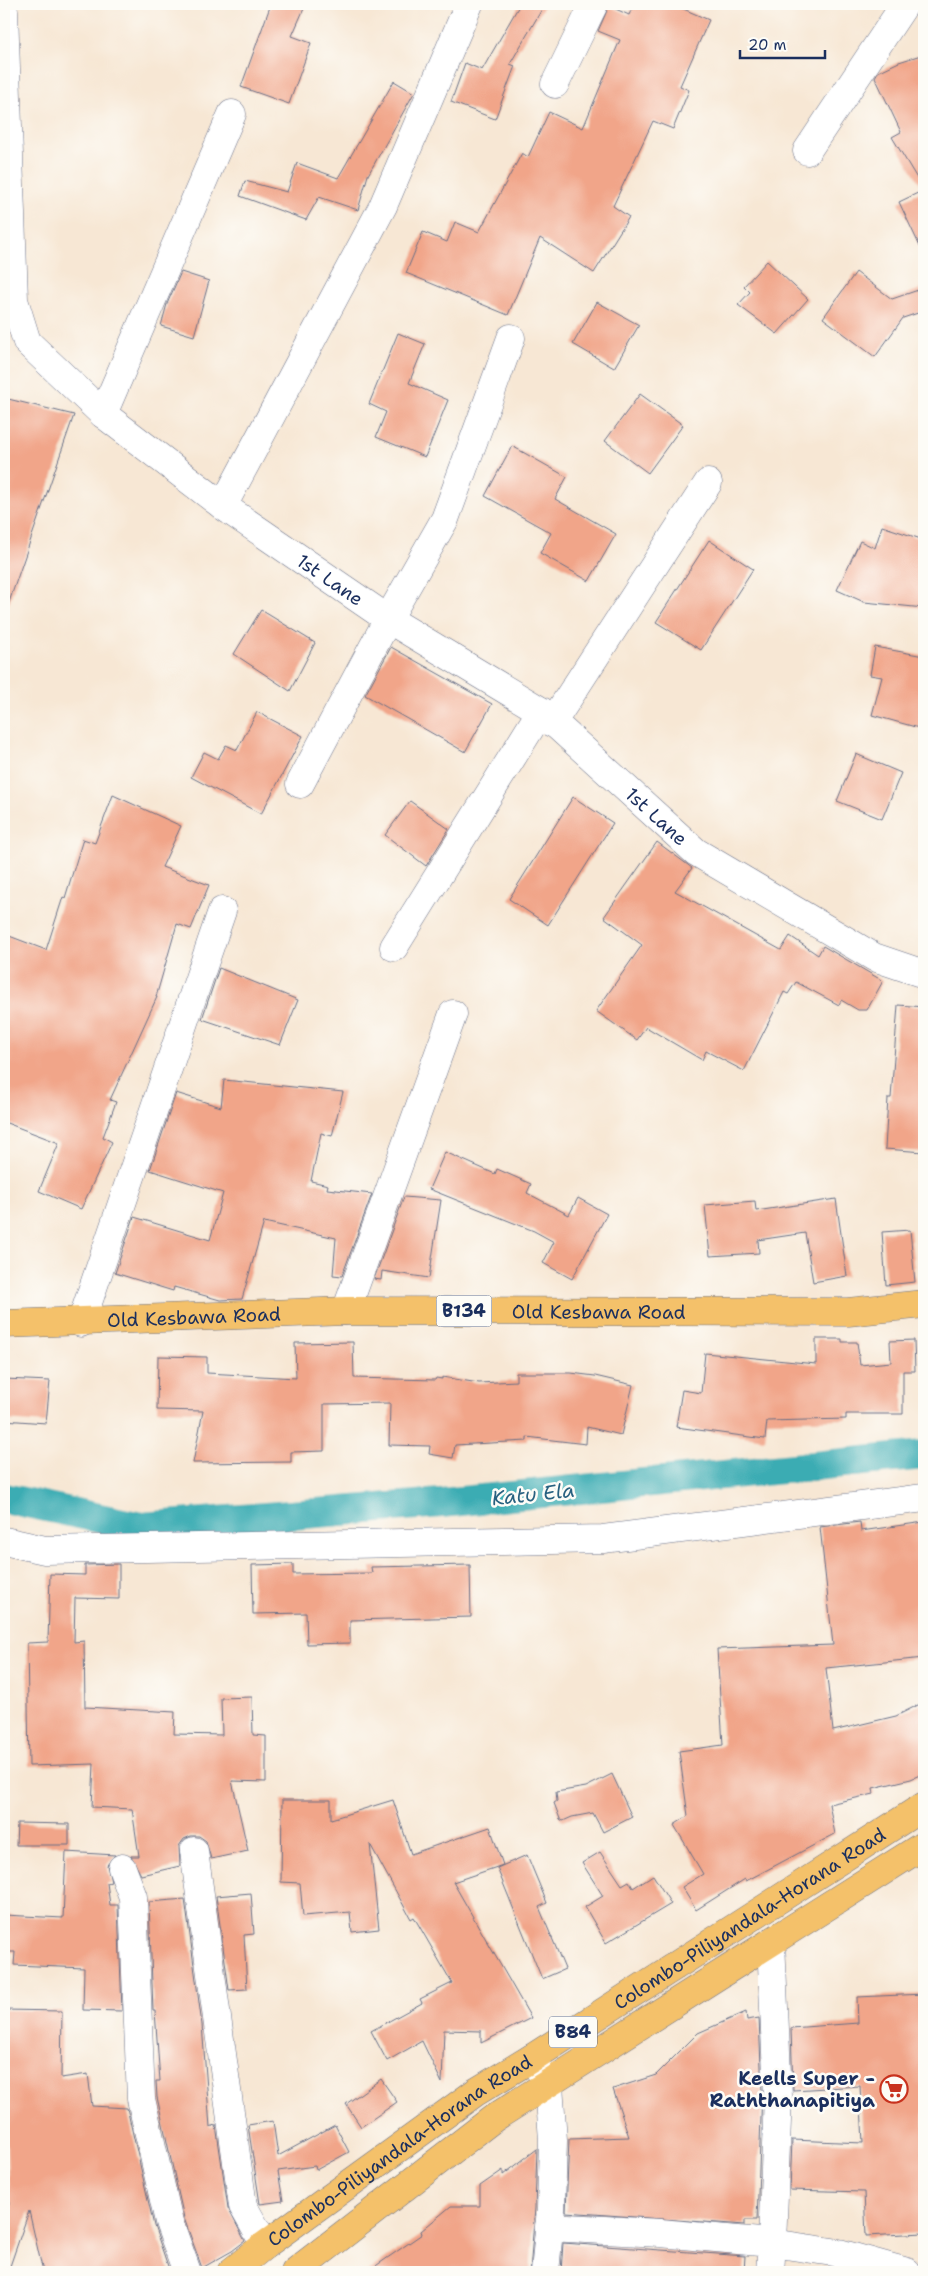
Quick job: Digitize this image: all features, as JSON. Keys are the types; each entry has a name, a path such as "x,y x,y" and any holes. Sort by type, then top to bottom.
{"main road":[{"name":"Old Kesbawa Road","path":"4,1324 81,1323 346,1311 848,1312 924,1304"},
{"name":"Colombo-Piliyandala-Horana Road","path":"231,2272 264,2245 476,2092 924,1806"},
{"name":"Colombo-Piliyandala-Horana Road","path":"295,2272 494,2118 549,2086 924,1845"}],"street":[{"path":"223,506 382,206 469,4"},
{"path":"554,84 594,4"},
{"path":"807,151 905,4"},
{"name":"1st Lane","path":"4,11 14,300 27,342 103,414 223,506 388,619 546,717 696,852 874,957 924,974"},
{"path":"103,414 232,114"},
{"path":"300,784 388,619 445,519 511,338"},
{"path":"394,947 546,717 708,483"},
{"path":"81,1323 222,911"},
{"path":"346,1311 453,1014"},
{"path":"4,1541 45,1550 603,1540 924,1498"},
{"path":"194,1851 243,2206 264,2245"},
{"path":"122,1868 133,1897 141,2099 169,2222 187,2272"},
{"path":"770,2272 778,2096 771,1942"},
{"path":"532,2058 549,2086 553,2140 550,2227 545,2272"},
{"path":"550,2227 660,2233 772,2243 839,2253 907,2272"}],"building":[{"path":"271,4 306,4 292,36 311,43 289,104 241,87"},
{"path":"520,4 545,4 510,64 515,66 495,119 451,102 465,63 482,70"},
{"path":"634,4 672,4 709,20 680,86 689,90 673,129 653,121 613,206 629,217 594,273 540,238 508,315 406,273 423,232 447,242 455,222 479,232 522,153 528,157 549,112 583,128 620,40 598,31 609,6 629,15"},
{"path":"924,54 924,190 892,137 901,132 875,77 878,72 899,62"},
{"path":"394,81 414,93 368,175 358,210 319,197 306,220 240,196 245,181 287,192 297,163 338,178"},
{"path":"924,190 924,255 899,202"},
{"path":"767,261 808,299 777,334 738,305 750,292 744,286"},
{"path":"181,272 209,281 194,336 161,326 167,304"},
{"path":"856,272 892,299 924,288 924,311 903,318 875,357 823,318"},
{"path":"597,302 639,325 614,368 573,344"},
{"path":"398,333 425,344 409,383 448,400 425,457 376,437 386,412 369,404"},
{"path":"640,394 683,425 648,473 605,441"},
{"path":"4,398 74,415 7,608 4,607"},
{"path":"512,446 567,477 555,499 616,534 589,581 540,553 551,533 485,496"},
{"path":"882,526 924,540 924,608 864,602 837,590 860,541 875,548"},
{"path":"709,540 753,569 701,650 656,622"},
{"path":"261,610 315,643 290,691 234,654"},
{"path":"391,647 492,704 465,752 365,695"},
{"path":"875,647 924,656 924,715 919,728 872,715 882,677 870,675"},
{"path":"257,712 303,736 261,814 191,777 204,752 218,759 226,745 237,750"},
{"path":"856,754 901,773 882,819 837,801"},
{"path":"113,795 181,826 162,867 209,885 191,929 177,924 157,997 110,1100 116,1102 103,1137 112,1142 81,1209 39,1191 59,1143 4,1122 4,934 46,950 63,897 65,898 83,839 95,843"},
{"path":"573,797 613,823 548,925 509,899"},
{"path":"410,801 449,829 426,866 385,835"},
{"path":"657,842 692,868 675,891 781,950 790,936 818,955 823,946 883,981 867,1010 858,1010 841,1000 839,1005 796,982 788,994 784,992 744,1071 706,1051 702,1060 646,1027 637,1040 596,1011 642,945 604,917"},
{"path":"219,968 298,1000 280,1045 202,1019"},
{"path":"898,1005 924,1007 924,1152 885,1149 888,1098 891,1098"},
{"path":"224,1080 343,1092 332,1136 321,1133 311,1181 328,1185 327,1189 372,1194 342,1276 333,1275 336,1238 264,1222 242,1299 220,1300 174,1287 173,1291 115,1273 134,1217 210,1240 223,1193 150,1170 176,1093 221,1107"},
{"path":"445,1152 495,1174 497,1169 531,1184 527,1193 569,1215 578,1198 607,1214 572,1279 543,1263 554,1242 534,1231 429,1189"},
{"path":"404,1197 441,1200 429,1278 382,1271 381,1280 374,1279"},
{"path":"836,1199 847,1276 813,1282 805,1233 758,1240 759,1253 710,1256 705,1205 755,1201 756,1211"},
{"path":"910,1230 915,1282 886,1285 882,1232"},
{"path":"816,1339 842,1339 842,1342 857,1342 860,1365 891,1362 890,1341 914,1340 915,1371 903,1371 903,1414 846,1414 846,1419 767,1421 765,1439 676,1427 682,1390 701,1393 705,1353 816,1364"},
{"path":"353,1342 354,1378 435,1380 436,1378 442,1379 442,1377 479,1383 516,1381 516,1373 571,1373 595,1376 633,1385 621,1435 587,1427 586,1444 527,1437 527,1441 455,1445 453,1458 429,1454 430,1446 389,1445 390,1403 324,1404 324,1451 291,1452 291,1462 193,1463 203,1411 157,1410 158,1356 207,1357 207,1373 296,1378 295,1343"},
{"path":"4,1379 50,1381 46,1423 4,1420"},
{"path":"860,1522 861,1531 924,1522 924,1658 826,1668 833,1731 896,1716 924,1702 924,1773 911,1779 873,1788 874,1794 829,1804 835,1834 746,1881 745,1879 696,1910 682,1887 703,1874 674,1825 688,1816 679,1751 723,1745 717,1649 833,1645 820,1527"},
{"path":"119,1564 119,1599 75,1598 74,1642 84,1641 85,1707 175,1712 174,1734 222,1735 221,1698 252,1697 253,1735 266,1736 266,1782 232,1781 248,1851 211,1859 206,1841 199,1836 191,1836 184,1839 179,1846 180,1866 141,1875 131,1856 139,1856 132,1809 92,1807 94,1764 29,1766 27,1643 48,1642 50,1574 85,1575 85,1565"},
{"path":"293,1564 293,1574 372,1573 371,1567 470,1565 471,1617 350,1620 350,1643 307,1644 306,1613 253,1614 252,1565"},
{"path":"612,1774 632,1817 603,1832 593,1813 572,1817 563,1821 560,1819 554,1803 557,1801 556,1792 586,1787"},
{"path":"282,1800 331,1800 331,1819 393,1800 411,1854 490,1827 503,1865 453,1882 531,2018 481,2043 481,2031 444,2030 442,2083 422,2041 387,2061 371,2031 422,2003 420,1999 452,1983 414,1917 411,1919 370,1844 379,1929 352,1932 350,1912 303,1916 300,1883 281,1882"},
{"path":"17,1823 69,1824 69,1845 16,1845"},
{"path":"66,1852 115,1855 107,1865 111,1882 107,1883 110,1905 118,1905 122,2011 83,2010 84,1968 14,1965 15,1952 4,1952 4,1915 63,1918"},
{"path":"600,1852 622,1885 629,1881 633,1888 653,1875 671,1904 606,1943 585,1907 603,1896 582,1863"},
{"path":"527,1855 547,1903 539,1907 565,1969 542,1979 497,1868"},
{"path":"251,1893 254,1934 244,1935 247,1989 229,1990 216,1896"},
{"path":"185,1899 202,2025 210,2127 216,2125 228,2208 245,2241 232,2251 202,2268 184,2218 157,2097 156,2081 160,2081 155,2011 153,2011 149,1902"},
{"path":"924,1994 924,2233 866,2236 864,2192 790,2190 792,2140 863,2143 860,2086 793,2090 791,2028 858,2023 857,1997"},
{"path":"4,2010 62,2011 61,2078 88,2074 92,2106 127,2108 154,2226 170,2272 43,2272 29,2211 8,2272 4,2272 4,2203 9,2204 6,2131 4,2131"},
{"path":"746,2012 747,2020 759,2018 762,2092 757,2220 745,2220 745,2225 566,2212 569,2139 629,2137 613,2089 656,2075 698,2033"},
{"path":"381,2079 397,2102 361,2127 346,2104"},
{"path":"273,2121 278,2156 335,2125 349,2152 316,2170 315,2166 278,2171 283,2201 260,2204 248,2125"},
{"path":"537,2149 530,2272 367,2272 422,2234 421,2231 451,2206 480,2206 480,2186 503,2170 503,2175"},
{"path":"563,2243 745,2256 744,2272 561,2272"}],"waterway":[{"name":"Katu Ela","path":"4,1498 141,1527 441,1503 924,1455"}],"place":[{"name":"Keells Super - Raththanapitiya","path":"894,2089"}]}
